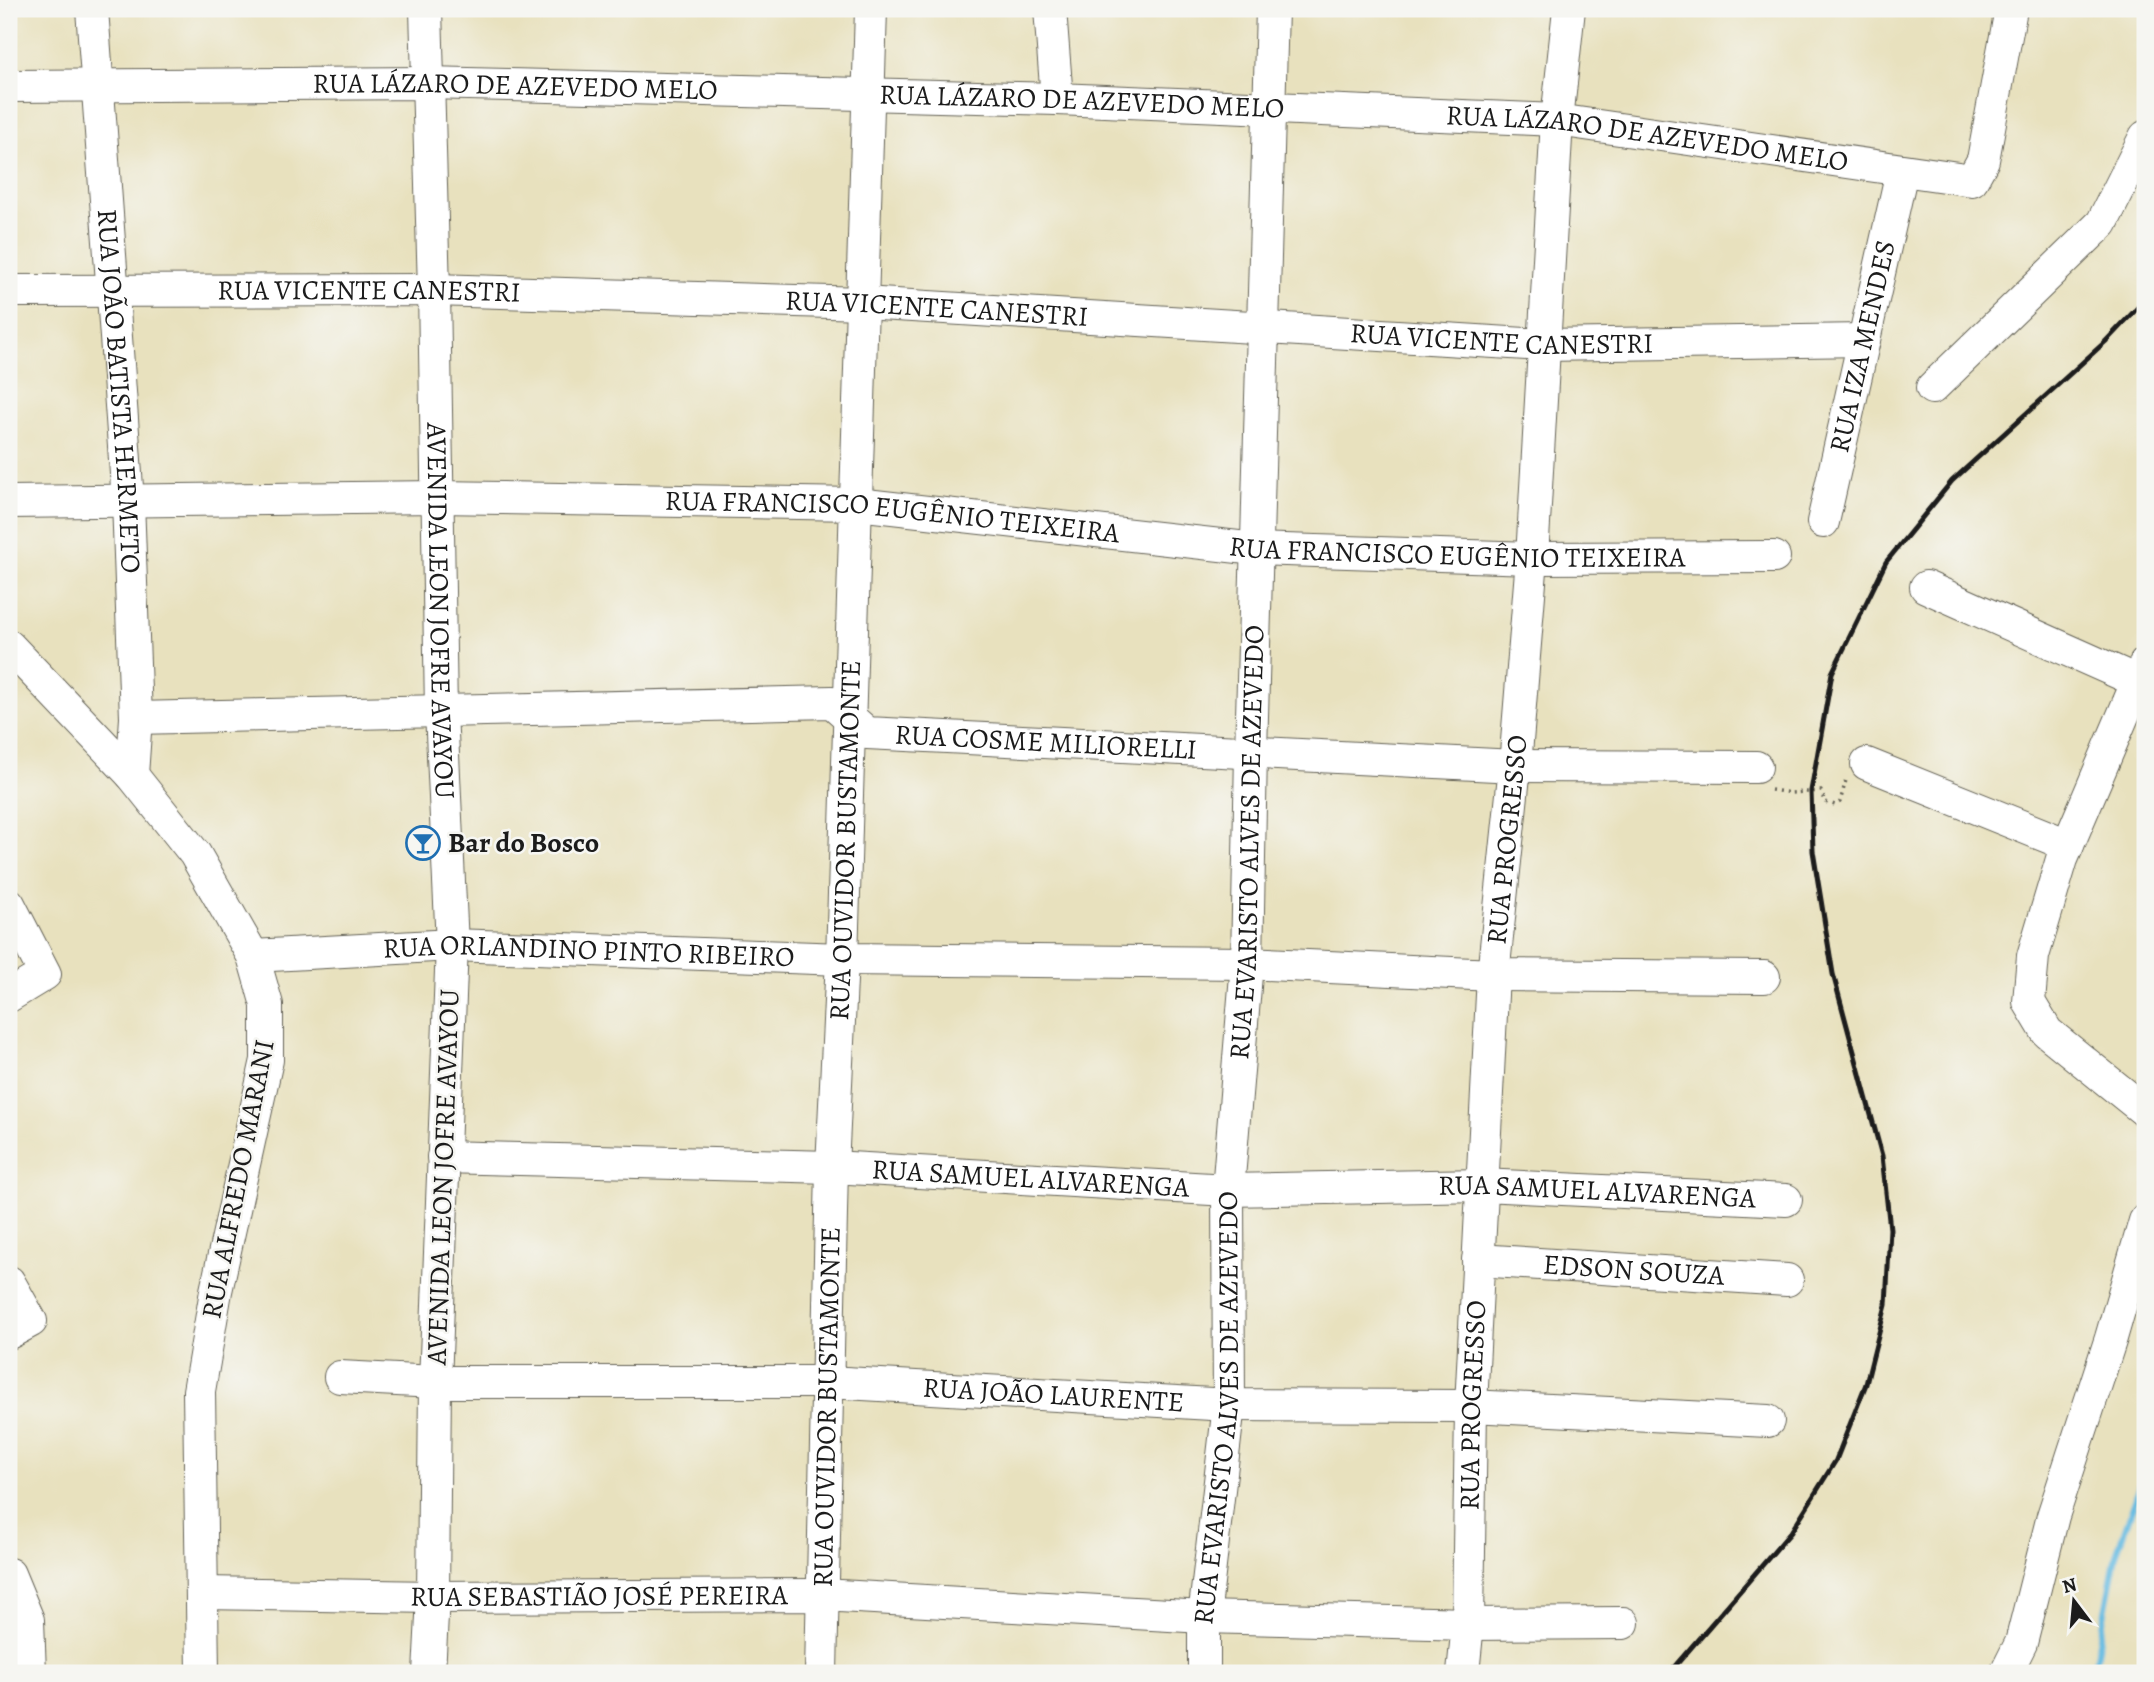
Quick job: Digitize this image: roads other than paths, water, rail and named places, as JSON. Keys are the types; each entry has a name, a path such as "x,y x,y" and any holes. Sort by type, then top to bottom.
{"street":[{"name":"RUA JOÃO BATISTA HERMETO","path":"92,9 128,501 136,718 132,775"},
{"name":"AVENIDA LEON JOFRE AVAYOU","path":"426,9 441,712 452,945 435,1382 433,1597 429,1673"},
{"name":"RUA OUVIDOR BUSTAMONTE","path":"821,1673 832,1167 842,959 871,9"},
{"path":"1050,9 1056,99"},
{"name":"RUA EVARISTO ALVES DE AZEVEDO","path":"1204,1673 1204,1616 1229,1405 1228,1190 1247,963 1272,9"},
{"name":"RUA PROGRESSO","path":"1463,1673 1468,1624 1471,1406 1493,975 1515,766 1532,558 1542,345 1557,120 1569,9"},
{"name":"RUA LÁZARO DE AZEVEDO MELO","path":"9,86 428,83 1056,99 1557,120 1972,180 1983,160 2011,9"},
{"path":"1932,388 2102,223 2145,137"},
{"name":"RUA IZA MENDES","path":"1823,522 1902,171"},
{"name":"RUA VICENTE CANESTRI","path":"9,291 434,290 863,303 1542,345 1864,340"},
{"name":"RUA FRANCISCO EUGÊNIO TEIXEIRA","path":"9,502 438,497 857,504 1256,548 1532,558 1774,557"},
{"path":"1926,586 2141,672 2068,845 2034,956 2029,1002 2046,1032 2145,1111"},
{"name":"RUA ALFREDO MARANI","path":"9,646 132,775 195,854 253,956 267,1005 267,1060 216,1291 199,1391 203,1673"},
{"name":"RUA COSME MILIORELLI","path":"136,718 832,702 867,733 1763,778"},
{"path":"1867,764 2068,845"},
{"path":"9,904 45,974 9,996"},
{"name":"RUA ORLANDINO PINTO RIBEIRO","path":"253,956 452,945 842,959 1247,963 1493,975 1764,977"},
{"name":"RUA SAMUEL ALVARENGA","path":"443,1157 832,1167 1228,1190 1482,1185 1786,1200"},
{"path":"2007,1673 2021,1643 2053,1516 2111,1338 2145,1221"},
{"name":"EDSON SOUZA","path":"1478,1261 1787,1280"},
{"path":"9,1282 20,1327"},
{"name":"RUA JOÃO LAURENTE","path":"340,1377 435,1382 828,1382 1229,1405 1471,1406 1768,1420"},
{"path":"9,1574 28,1620 30,1673"},
{"name":"RUA SEBASTIÃO JOSÉ PEREIRA","path":"203,1593 433,1597 822,1595 1204,1616 1468,1624 1623,1623"}],"waterway":[{"path":"2093,1673 2116,1555 2145,1472"}],"railway":[{"path":"1669,1673 1791,1532 1836,1460 1866,1384 1886,1305 1890,1229 1882,1156 1833,974 1813,851 1811,791 1832,673 1886,562 1952,481 2105,342 2145,300"}],"place":[{"name":"Bar do Bosco","path":"423,843"}]}
